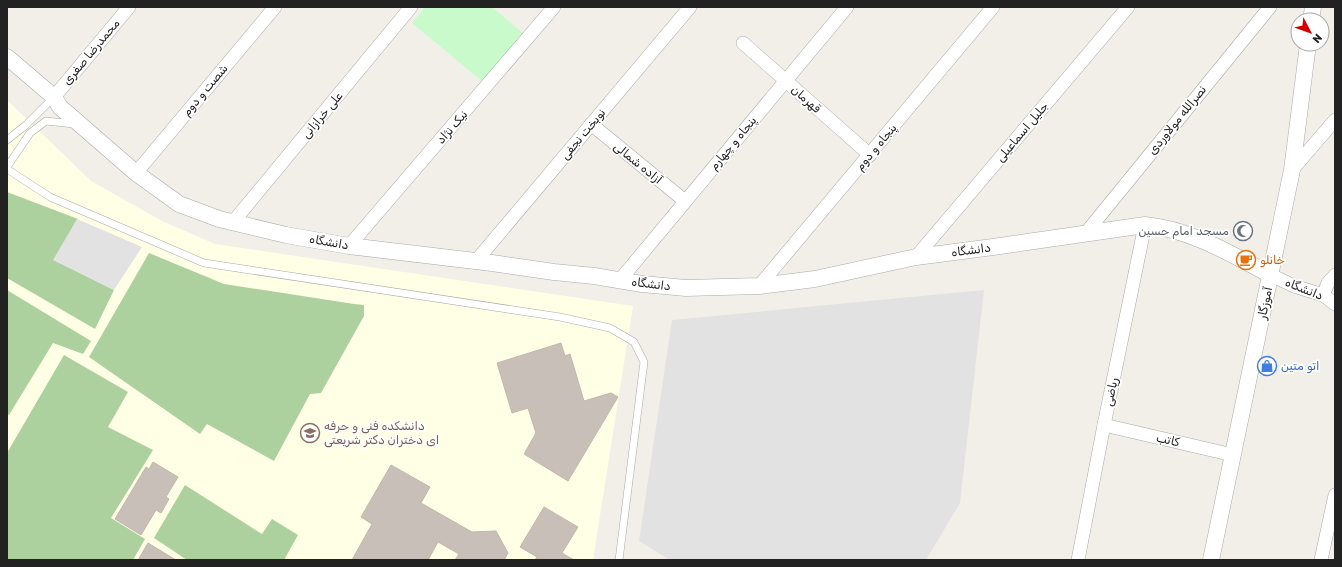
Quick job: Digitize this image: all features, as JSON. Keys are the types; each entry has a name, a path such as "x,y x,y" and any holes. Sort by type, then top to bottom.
{"street":[{"name":"محمدرضا صفری","path":"54,98 129,7"},
{"name":"شصت و دوم","path":"136,173 275,7"},
{"name":"علی خرازانی","path":"233,222 411,7"},
{"name":"نیک نژاد","path":"349,246 554,7"},
{"name":"نوبخت نجفی","path":"476,261 690,7"},
{"name":"پنجاه و چهارم","path":"620,280 847,7"},
{"name":"پنجاه و دوم","path":"759,286 993,7"},
{"name":"جلیل اسماعیلی","path":"916,257 1128,7"},
{"name":"نصرالله مولاوردی","path":"1085,234 1270,7"},
{"name":"قهرمان","path":"743,43 870,155"},
{"name":"آموزگار","path":"1211,560 1292,170 1307,52"},
{"name":"دانشگاه","path":"7,57 54,98 60,107 80,125 136,173 179,204 219,219 286,235 349,246 476,261 642,284 686,288 759,286 815,279 916,257 1145,225 1163,226 1187,234 1218,248 1294,286 1322,295 1335,304"},
{"path":"1292,170 1335,120"},
{"name":"آزاده شمالی","path":"591,124 685,201"},
{"name":"ریاضی","path":"1078,560 1145,225"},
{"path":"1322,295 1328,283 1335,275"},
{"name":"کاتب","path":"1104,425 1233,455"},
{"path":"1321,560 1335,495"}],"lane":[{"path":"7,140 26,125 54,98"},
{"path":"80,125 46,121 30,133 7,168 50,197 204,263 560,318 610,328 634,342 644,362 619,560"}],"shaded area":[{"name":"دانشکده فنی و حرفه ای دختران دکتر شریعتی","path":"7,100 91,181 162,221 215,244 633,306 593,560 7,560"},
{"path":"77,219 142,247 114,290 53,260"},
{"path":"984,290 960,503 926,560 670,560 639,541 672,320"}],"green space":[{"path":"425,7 492,7 523,33 483,82 412,23"},
{"path":"7,192 78,219 54,260 114,290 95,329 7,278"},
{"path":"149,253 224,284 364,305 364,316 321,393 310,394 274,461 207,424 200,434 89,357"},
{"path":"7,290 91,341 83,354 53,343 9,415 7,414"},
{"path":"64,355 128,392 108,427 153,450 111,518 145,539 133,560 7,560 7,453"},
{"path":"185,485 262,534 272,519 298,535 284,560 187,560 154,538"}],"building":[{"path":"561,343 565,356 570,354 584,401 611,393 618,397 568,481 524,454 536,433 528,408 512,413 497,363"},
{"path":"153,462 178,477 166,497 169,499 161,513 156,510 141,535 115,519 146,467 149,469"},
{"path":"391,465 430,487 421,503 472,532 496,531 508,553 504,560 455,560 459,554 438,542 428,560 352,560 372,524 361,517"},
{"path":"544,507 578,527 562,553 574,560 535,560 537,557 520,547"},
{"path":"148,543 176,560 138,560"}],"place":[{"name":"مسجد امام حسین","path":"1243,231"},
{"name":"خانلو","path":"1246,260"},
{"name":"اتو متین","path":"1267,366"},
{"name":"دانشکده فنی و حرفه ای دختران دکتر شریعتی","path":"310,433"}]}
